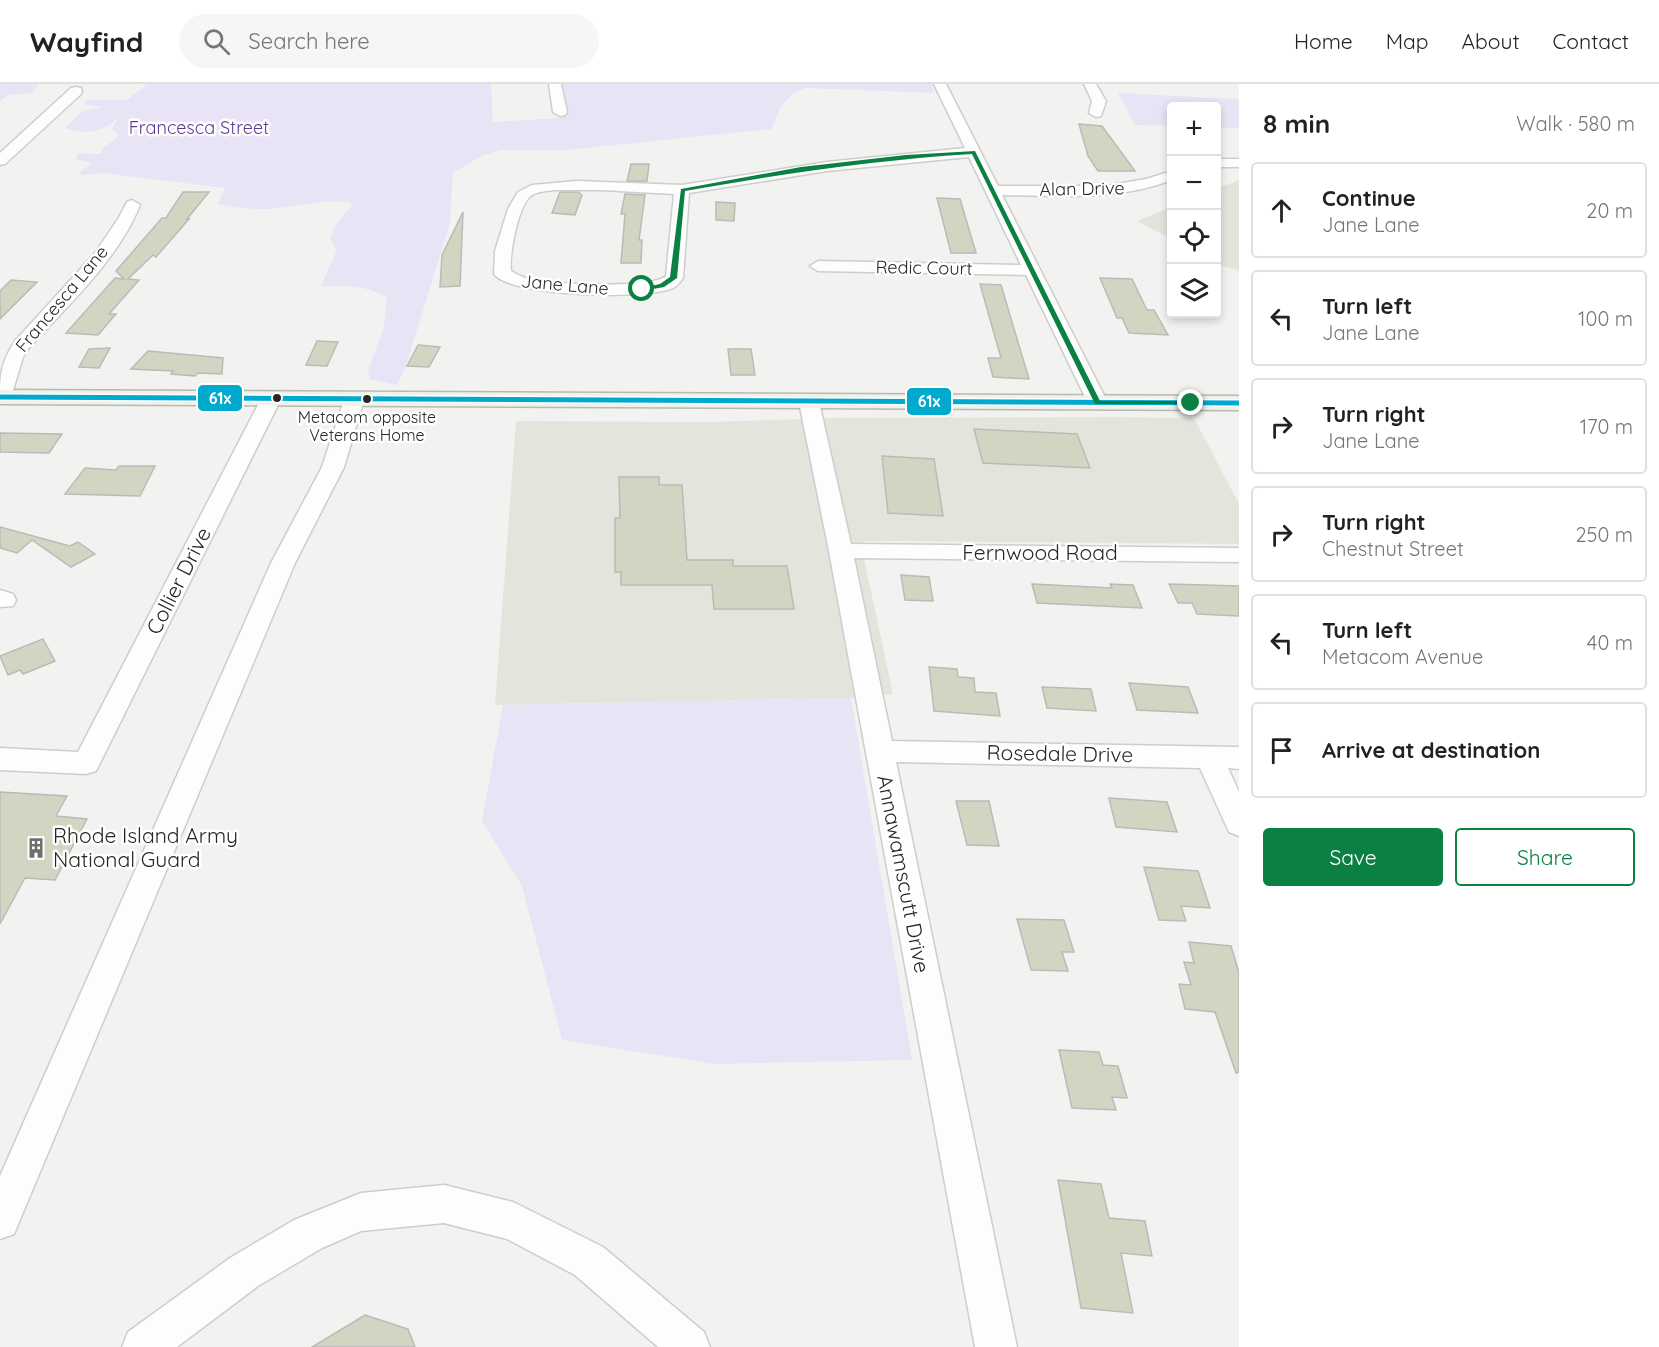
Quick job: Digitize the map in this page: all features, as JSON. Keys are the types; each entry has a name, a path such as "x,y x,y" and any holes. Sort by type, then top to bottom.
{"main road":[{"path":"0,397 1239,403"}],"street":[{"path":"555,84 560,112"},
{"path":"940,84 1098,403"},
{"path":"1090,84 1100,101 1096,112"},
{"path":"0,161 76,91"},
{"name":"Jane Lane","path":"682,190 676,265 674,278 668,284 629,290 537,286 519,282 503,274 501,267 508,233 519,201 527,192 549,187 572,186 682,190 801,169 906,156 974,152"},
{"path":"1221,163 1239,163"},
{"name":"Alan Drive","path":"991,190 1124,190 1167,177"},
{"name":"Francesca Lane","path":"0,397 14,357 22,345 98,257 129,217 132,205"},
{"name":"Redic Court","path":"818,266 1031,270"},
{"name":"Collier Drive","path":"0,759 86,763 271,399"},
{"path":"0,1220 283,563 333,467 343,400"},
{"name":"Annawamscutt Drive","path":"808,402 841,551 996,1347"},
{"name":"Fernwood Road","path":"841,551 1239,555"},
{"name":"Rosedale Drive","path":"880,751 1239,758"},
{"path":"1209,757 1239,824"},
{"path":"143,1347 244,1272 308,1234 361,1212 444,1204 513,1221 589,1261 689,1347"}],"shaded area":[{"path":"1239,180 1239,271 1221,265 1221,187"},
{"path":"1167,209 1167,237 1137,221"},
{"path":"836,418 1194,418 1239,504 1239,544 865,541 864,558 893,694 851,698 495,705 516,421 709,422"}],"green space":[{"path":"0,84 39,84 31,93 9,95 0,101"},
{"name":"Francesca Street","path":"147,84 491,84 493,122 559,118 562,84 931,84 935,93 805,88 783,104 772,129 566,150 501,150 481,156 453,173 450,223 405,369 397,385 370,379 368,371 384,326 387,298 363,288 321,286 337,250 330,239 336,224 352,205 350,202 322,202 271,209 241,208 218,204 225,188 102,173 82,175 79,173 92,163 75,159 79,153 101,154 103,148 119,136 112,129 118,118 99,130 87,132 65,128 81,112 101,107 83,104 86,100 127,100"},
{"path":"1118,93 1239,99 1239,128 1221,128 1221,102 1167,102 1167,126 1135,125"},
{"path":"851,698 912,1060 715,1064 562,1040 522,886 482,821 503,705"}],"building":[{"path":"1079,124 1102,126 1135,171 1098,171 1088,156"},
{"path":"631,164 649,164 647,181 627,181"},
{"path":"183,192 209,192 156,257 153,255 128,279 139,280 109,314 116,314 98,335 66,333 115,278 124,279 116,271 162,218 166,218"},
{"path":"560,192 578,192 582,195 575,215 552,213"},
{"path":"625,194 645,195 639,240 642,240 641,263 621,263 625,214 621,214"},
{"path":"937,198 960,199 976,253 951,253"},
{"path":"716,202 735,203 734,221 716,220"},
{"path":"463,212 460,286 440,287 442,255"},
{"path":"1100,278 1132,279 1147,310 1154,310 1168,335 1129,333 1122,318 1117,318"},
{"path":"11,280 37,282 0,319 0,291"},
{"path":"980,284 1001,285 1029,379 993,377 988,358 1001,358"},
{"path":"317,341 338,342 327,366 306,365"},
{"path":"418,345 440,347 429,367 407,366"},
{"path":"110,348 99,368 79,367 89,349"},
{"path":"728,349 751,349 755,375 731,375"},
{"path":"148,351 223,358 222,374 198,373 195,376 171,374 173,371 131,369"},
{"path":"974,429 1077,434 1090,468 983,463"},
{"path":"0,433 62,434 49,453 0,452"},
{"path":"882,456 934,459 943,516 888,513"},
{"path":"119,466 155,466 140,496 65,494 85,468 116,470"},
{"path":"619,477 659,477 659,485 682,485 687,560 733,560 733,566 787,566 794,609 714,609 712,585 621,585 621,572 615,572 615,518 620,518"},
{"path":"0,527 70,546 78,542 95,554 71,567 32,540 17,553 0,548"},
{"path":"901,575 929,577 933,601 905,600"},
{"path":"1032,584 1112,588 1110,584 1133,585 1142,608 1037,603"},
{"path":"1169,584 1239,586 1239,616 1197,614 1192,603 1178,603"},
{"path":"43,639 55,661 23,674 20,670 8,675 0,656"},
{"path":"929,667 957,669 958,677 974,678 975,692 996,693 1000,716 934,711"},
{"path":"1129,683 1188,687 1198,713 1137,710"},
{"path":"1042,687 1091,689 1096,711 1047,708"},
{"name":"Rhode Island Army National Guard","path":"0,792 67,796 56,816 87,819 55,880 25,878 0,924"},
{"path":"1109,798 1167,802 1177,832 1116,827"},
{"path":"956,801 989,801 999,846 967,845"},
{"path":"1144,867 1198,871 1210,908 1181,906 1186,921 1159,920"},
{"path":"1017,919 1064,920 1074,952 1062,952 1068,971 1031,970"},
{"path":"1189,942 1231,946 1239,973 1239,1072 1236,1073 1215,1012 1185,1009 1179,984 1191,985 1184,962 1194,963"},
{"path":"1059,1050 1099,1052 1103,1065 1118,1066 1127,1098 1112,1097 1116,1110 1072,1108"},
{"path":"1058,1180 1101,1184 1109,1218 1145,1221 1152,1256 1121,1253 1133,1313 1081,1308"},
{"path":"365,1315 408,1329 415,1347 312,1347"}],"transit line":[{"name":"61x","path":"0,397 1239,403"}],"place":[{"name":"Metacom opposite Veterans Home","path":"367,399"},
{"name":"Rhode Island Army National Guard","path":"36,848"}],"route":[{"path":"642,289 668,284 674,278 682,190 801,169 906,156 974,152 1098,403 1191,403"}]}
